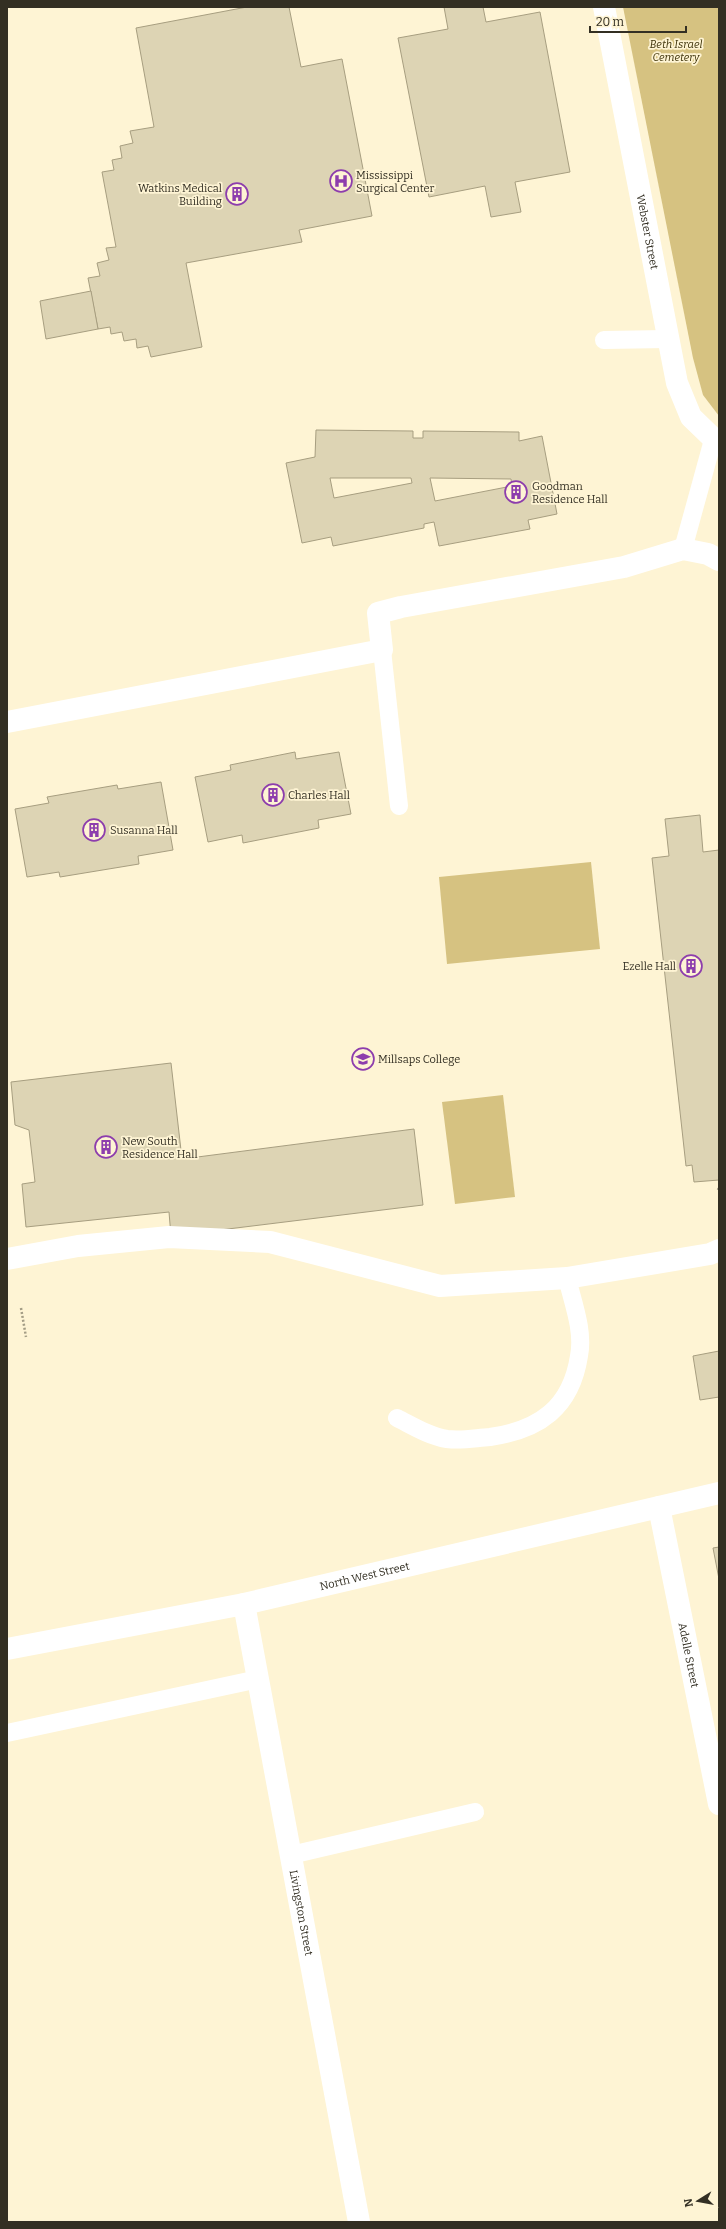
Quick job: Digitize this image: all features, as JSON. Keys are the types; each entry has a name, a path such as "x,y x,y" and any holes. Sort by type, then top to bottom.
{"street":[{"name":"Webster Street","path":"604,7 676,383 691,417 716,442"},
{"path":"7,722 382,650 378,613 401,607 624,567 683,549 708,554 719,560"},
{"path":"7,1258 78,1246 169,1237 270,1242 440,1286 567,1278 710,1254 719,1250"},
{"name":"North West Street","path":"7,1649 244,1604 719,1493"},
{"name":"Adelle Street","path":"659,1507 719,1804"},
{"name":"Livingston Street","path":"244,1604 359,2222"}],"lane":[{"path":"604,340 668,339"},
{"path":"683,549 716,442"},
{"path":"382,650 400,806"},
{"path":"397,1418 423,1431 446,1439 460,1440 506,1435 540,1422 562,1400 571,1384 580,1355 580,1337 567,1278"},
{"path":"7,1733 258,1679"},
{"path":"291,1855 475,1812"}],"path":[{"path":"21,1308 26,1337"}],"green space":[{"name":"Beth Israel Cemetery","path":"623,7 719,7 719,416 703,395 693,358"},
{"path":"591,862 600,949 447,964 439,877"},
{"path":"503,1095 515,1197 455,1204 442,1102"}],"building":[{"name":"Watkins Medical Building","path":"247,7 289,7 301,67 342,59 372,216 299,230 302,242 186,263 202,347 151,357 148,346 137,348 136,339 124,341 122,332 111,334 110,327 98,329 88,278 100,276 97,263 109,260 106,248 116,247 102,172 114,170 112,160 122,158 120,146 133,143 130,131 154,127 136,28"},
{"path":"444,7 483,7 486,22 540,12 570,172 515,182 521,212 491,217 485,186 429,197 398,38 448,29"},
{"path":"91,291 98,329 46,339 40,301"},
{"name":"Goodman Residence Hall","path":"316,430 413,431 413,438 423,438 423,431 519,432 519,441 542,436 557,514 528,520 530,529 439,546 434,522 424,524 424,528 333,546 331,537 302,543 286,463 315,457","holes":["330,478 411,478 412,483 334,498","430,478 511,479 512,486 435,501"]},
{"name":"Charles Hall","path":"295,752 296,759 339,752 351,814 318,820 319,828 243,843 242,835 208,842 195,777 231,770 230,765"},
{"name":"Susanna Hall","path":"161,782 173,850 138,856 139,864 60,877 59,872 27,877 15,809 49,803 47,797 117,785 118,789"},
{"name":"Ezelle Hall","path":"700,815 703,852 719,850 719,1180 694,1182 692,1165 686,1166 652,858 669,856 665,819"},
{"name":"New South Residence Hall","path":"171,1063 182,1159 414,1129 423,1205 171,1236 169,1212 26,1227 22,1184 35,1182 29,1130 15,1125 11,1082"},
{"path":"719,1351 719,1397 700,1400 693,1356"},
{"path":"719,1547 719,1579 713,1548"}],"place":[{"name":"Mississippi Surgical Center","path":"341,181"},
{"name":"Watkins Medical Building","path":"237,194"},
{"name":"Goodman Residence Hall","path":"516,492"},
{"name":"Charles Hall","path":"273,795"},
{"name":"Susanna Hall","path":"94,830"},
{"name":"Ezelle Hall","path":"691,966"},
{"name":"Millsaps College","path":"363,1059"},
{"name":"New South Residence Hall","path":"106,1147"}]}
